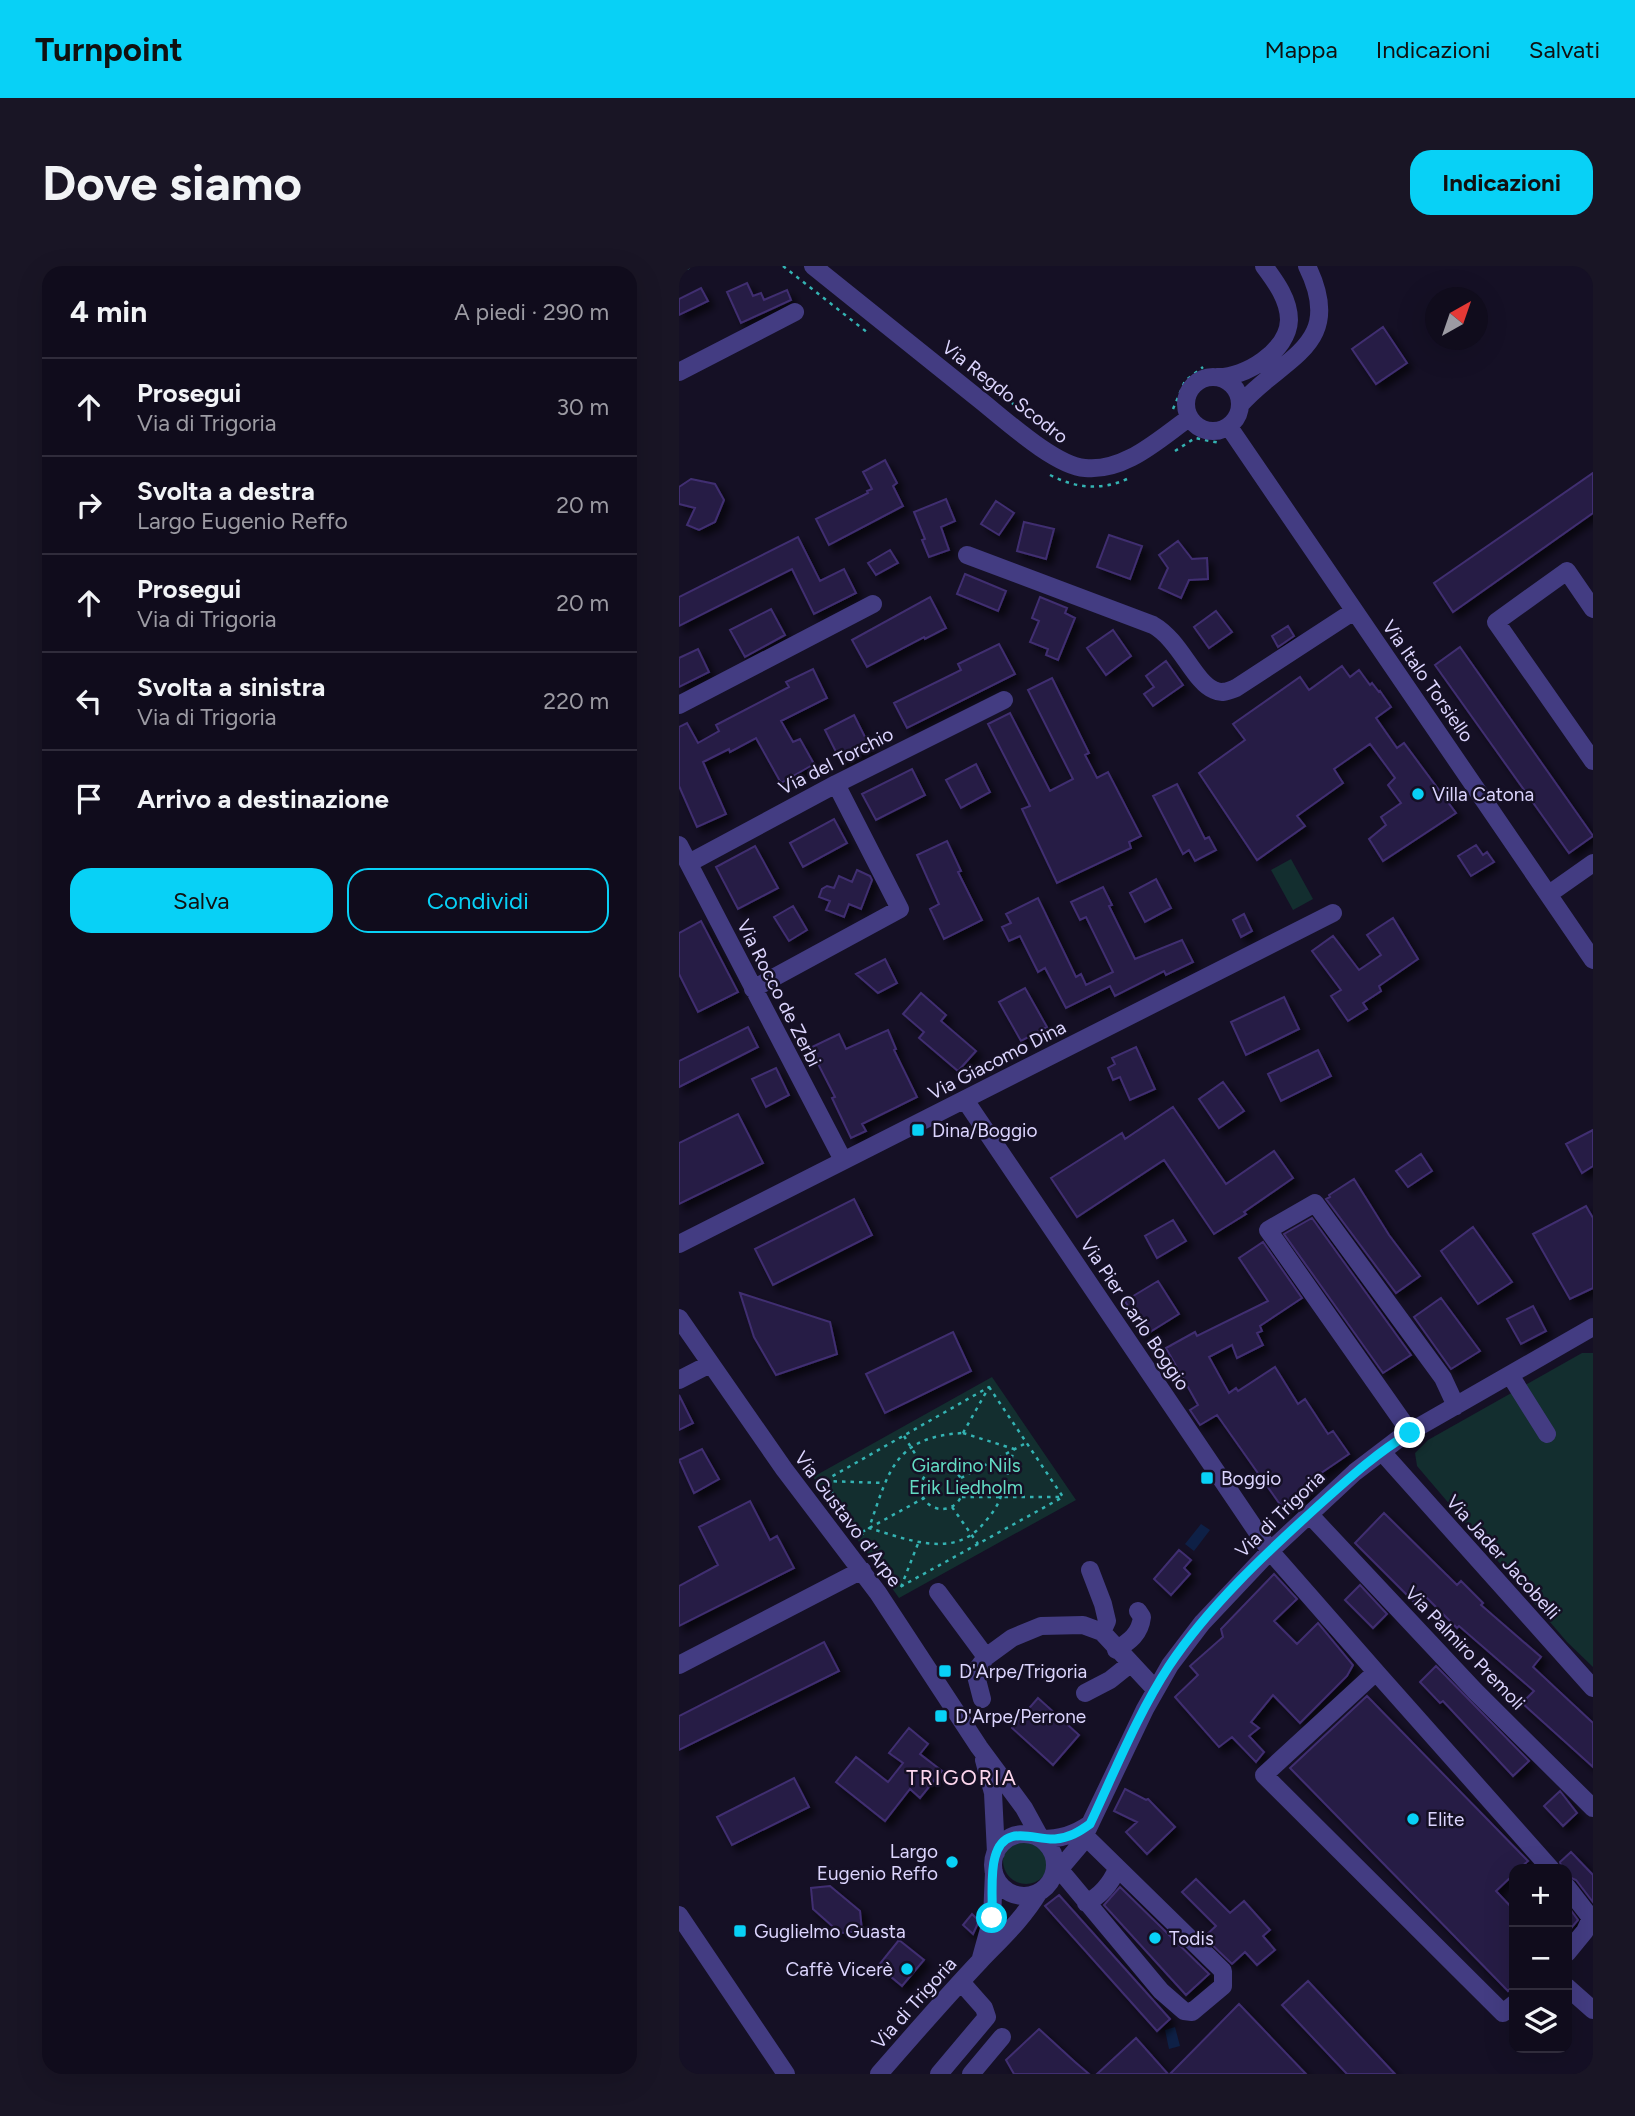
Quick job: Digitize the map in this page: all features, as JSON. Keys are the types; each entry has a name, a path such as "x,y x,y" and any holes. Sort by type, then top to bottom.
{"street":[{"name":"Via Regdo Scodro","path":"813,266 1009,422 1067,464 1090,469 1119,463 1148,447 1189,418"},
{"path":"1265,266 1285,301 1289,320 1287,332 1275,349 1254,367 1232,377 1215,373 1193,385 1185,401 1189,418 1203,430 1221,431 1229,427 1235,421 1240,405 1263,381 1295,359 1312,336 1319,310 1318,296 1308,266"},
{"path":"679,372 795,312"},
{"path":"1215,373 1236,390 1240,405"},
{"name":"Via Italo Torsiello","path":"1229,427 1593,960"},
{"path":"967,555 1153,625 1171,638 1207,686 1221,692 1235,688 1354,611"},
{"path":"1593,609 1567,571 1496,622 1593,761"},
{"path":"679,705 873,604"},
{"name":"Via del Torchio","path":"689,863 836,783 1004,700"},
{"path":"753,989 900,909 836,783"},
{"name":"Via Rocco de Zerbi","path":"679,845 843,1160"},
{"path":"1549,894 1593,863"},
{"name":"Via Giacomo Dina","path":"679,1244 1333,913"},
{"name":"Via Pier Carlo Boggio","path":"965,1100 1270,1551 1547,1864"},
{"path":"1410,1433 1268,1230 1315,1203 1432,1364 1449,1389 1456,1406"},
{"name":"Via Gustavo d'Arpe","path":"679,1318 804,1497 862,1570 979,1747 1017,1797 1041,1839"},
{"name":"Via di Trigoria","path":"879,2074 1024,1914 1088,1830 1155,1689 1170,1665 1202,1623 1270,1551 1355,1472 1382,1452 1593,1327"},
{"path":"679,1380 710,1364"},
{"path":"1510,1375 1547,1434"},
{"name":"Via Jader Jacobelli","path":"1382,1452 1586,1676 1593,1688"},
{"name":"Via Palmiro Premoli","path":"1309,1514 1475,1691 1593,1808"},
{"path":"679,1665 862,1570"},
{"path":"1090,1570 1104,1604 1107,1621 1102,1632"},
{"path":"938,1592 986,1657"},
{"path":"1117,1650 1133,1639 1141,1626 1142,1617 1138,1611"},
{"path":"982,1699 975,1672 986,1657 1012,1638 1041,1626 1083,1625 1102,1632 1155,1689"},
{"path":"1085,1693 1110,1680 1130,1664"},
{"path":"1376,1672 1264,1775 1503,2013 1509,2008"},
{"name":"Via Gustavo d'Arpe","path":"979,1747 992,1784 996,1853"},
{"path":"1041,1839 1052,1852 1055,1861 1050,1880 1030,1895 1012,1893 997,1881 994,1872 996,1853 1010,1837 1020,1834 1041,1839 1063,1838 1088,1830 1117,1869 1223,1971 1223,1986 1192,2011 1184,2011 1161,1991 1086,1903 1050,1880"},
{"path":"1086,1903 1095,1899 1113,1879 1117,1869"},
{"name":"Via di Trigoria","path":"980,1961 992,1918 994,1872"},
{"path":"1572,1893 1591,1918 1585,1931 1572,1947"},
{"path":"679,1915 786,2074"},
{"path":"939,2074 987,2017 984,2008 961,1982"},
{"path":"1570,1990 1593,2010"},
{"path":"976,2072 1002,2037"}],"path":[{"path":"679,273 692,266"},
{"path":"1165,414 1174,408 1185,380 1203,367 1215,373"},
{"path":"1003,396 1056,436"},
{"path":"963,1433 989,1387"},
{"path":"824,1481 989,1387"},
{"path":"989,1387 1063,1497"},
{"path":"869,1528 884,1483 899,1458 911,1447 928,1438 963,1433 1014,1449"},
{"path":"904,1436 927,1474"},
{"path":"961,1478 1026,1442"},
{"path":"869,1528 919,1541 949,1544 963,1542 992,1514 1001,1498 1014,1449"},
{"path":"945,1467 957,1472 961,1478 963,1491 953,1507 933,1507 924,1498 921,1485 932,1469 945,1467"},
{"path":"824,1481 884,1483"},
{"path":"824,1481 900,1587"},
{"path":"961,1497 1063,1497"},
{"path":"900,1587 1063,1497"},
{"path":"861,1533 924,1498"},
{"path":"953,1507 978,1545"},
{"path":"900,1587 919,1541"}],"green space":[{"path":"1291,859 1313,899 1293,910 1271,870"},
{"path":"1582,1353 1593,1353 1593,1667 1567,1642 1417,1466 1415,1453 1428,1440"},
{"name":"Giardino Nils Erik Liedholm","path":"992,1377 1076,1500 899,1598 813,1477"},
{"path":"1026,1838 1042,1845 1049,1861 1042,1877 1026,1884 1010,1877 1003,1861 1010,1845"}],"water":[{"path":"1201,1524 1210,1530 1194,1551 1185,1544"},
{"path":"1175,2027 1180,2046 1169,2049 1165,2030"}],"building":[{"path":"747,283 753,296 761,293 764,300 787,290 791,300 741,323 727,292"},
{"path":"701,288 708,301 679,315 679,299"},
{"path":"1383,327 1407,363 1376,384 1352,349"},
{"path":"885,460 897,483 893,486 903,506 829,545 816,519 868,493 867,491 872,489 863,472"},
{"path":"1593,473 1593,513 1453,612 1434,583"},
{"path":"691,479 715,484 724,500 715,522 699,530 687,525 695,508 679,504 679,487"},
{"path":"946,499 955,521 941,527 949,550 929,557 914,512"},
{"path":"996,501 1014,513 999,535 981,524"},
{"path":"1024,522 1054,529 1046,559 1017,551"},
{"path":"1109,535 1142,546 1130,579 1097,567"},
{"path":"798,537 820,581 844,569 856,593 814,614 792,569 679,626 679,597"},
{"path":"1178,541 1192,559 1207,558 1208,579 1189,580 1181,598 1159,588 1168,568 1159,555"},
{"path":"890,550 898,563 876,575 868,563"},
{"path":"965,574 1006,591 998,611 957,594"},
{"path":"930,597 946,628 867,667 852,640"},
{"path":"1040,597 1067,608 1065,613 1075,618 1058,660 1046,655 1048,649 1030,642 1039,621 1032,618"},
{"path":"771,609 785,635 745,657 730,630"},
{"path":"1216,611 1232,632 1209,648 1194,627"},
{"path":"1288,626 1294,636 1278,647 1272,636"},
{"path":"1113,630 1131,656 1106,675 1087,648"},
{"path":"999,644 1015,674 907,728 894,703 961,670 958,664"},
{"path":"1460,647 1593,836 1569,853 1435,665"},
{"path":"698,649 709,672 679,687 679,658"},
{"path":"1166,661 1183,685 1153,706 1144,694 1154,687 1146,676"},
{"path":"1342,666 1350,677 1359,670 1370,685 1372,683 1380,691 1391,707 1376,718 1397,748 1404,743 1456,813 1383,861 1369,839 1386,825 1381,817 1401,803 1388,785 1395,778 1370,744 1334,769 1343,783 1297,816 1305,826 1257,860 1199,773 1245,740 1233,724 1300,677 1309,690"},
{"path":"813,669 827,698 781,721 793,742 800,739 814,764 781,783 756,738 703,762 726,814 697,827 679,786 679,727 687,723 698,743 719,731 716,725 789,687 786,682"},
{"path":"1052,678 1089,753 1085,755 1097,778 1108,772 1141,836 1129,842 1131,848 1057,883 1022,809 1030,806 988,724 1010,713 1050,791 1073,779 1028,690"},
{"path":"854,715 870,747 841,762 825,730"},
{"path":"976,764 990,792 961,808 946,780"},
{"path":"912,769 925,795 876,820 862,794"},
{"path":"1177,784 1205,839 1209,837 1216,850 1195,861 1189,850 1183,854 1153,796"},
{"path":"834,819 847,843 803,867 790,843"},
{"path":"947,841 961,871 958,872 982,920 944,939 930,909 939,904 917,855"},
{"path":"1476,845 1483,855 1487,852 1494,862 1471,876 1458,856"},
{"path":"755,846 778,888 738,909 716,867"},
{"path":"857,870 870,876 872,880 861,909 849,904 844,917 826,910 830,901 819,897 822,889 827,886 834,888 839,876 852,882"},
{"path":"1156,879 1171,908 1145,922 1130,893"},
{"path":"1103,887 1112,905 1109,906 1135,959 1182,940 1193,962 1166,975 1164,971 1115,996 1110,986 1066,1008 1045,968 1038,972 1020,936 1009,941 1002,927 1011,923 1006,914 1038,898 1076,977 1081,974 1086,985 1113,972 1086,917 1080,920 1071,902"},
{"path":"793,906 807,930 789,941 774,917"},
{"path":"1244,914 1252,931 1241,937 1233,920"},
{"path":"1393,918 1418,959 1379,986 1381,991 1363,1003 1367,1009 1348,1021 1331,996 1341,990 1312,951 1333,936 1359,970 1381,955 1367,935"},
{"path":"701,921 738,992 698,1012 679,974 679,933"},
{"path":"885,959 897,983 878,993 856,974"},
{"path":"1025,988 1047,1027 1021,1041 999,1002"},
{"path":"921,993 946,1015 941,1021 976,1051 958,1071 919,1038 924,1032 903,1014"},
{"path":"1284,997 1299,1029 1246,1055 1231,1022"},
{"path":"748,1027 758,1047 679,1087 679,1061"},
{"path":"888,1030 896,1049 894,1050 917,1097 862,1124 866,1131 851,1138 832,1098 835,1097 810,1048 839,1034 846,1049"},
{"path":"1136,1047 1155,1089 1130,1100 1120,1077 1113,1080 1108,1068 1115,1064 1112,1058"},
{"path":"1318,1050 1331,1076 1281,1101 1268,1074"},
{"path":"776,1068 789,1095 766,1107 752,1079"},
{"path":"1223,1082 1244,1111 1219,1128 1199,1099"},
{"path":"1173,1107 1226,1184 1274,1151 1293,1178 1244,1212 1246,1214 1214,1234 1164,1160 1077,1217 1051,1178 1122,1133 1125,1139"},
{"path":"738,1114 763,1163 679,1204 679,1143"},
{"path":"1593,1130 1593,1166 1582,1173 1566,1144"},
{"path":"1421,1154 1432,1171 1408,1187 1396,1171"},
{"path":"1354,1179 1389,1235 1420,1276 1396,1293 1326,1199"},
{"path":"854,1199 872,1235 773,1285 755,1249"},
{"path":"1586,1206 1593,1218 1593,1288 1570,1299 1533,1234"},
{"path":"1312,1218 1411,1355 1383,1373 1284,1234"},
{"path":"1173,1220 1186,1241 1157,1258 1145,1236"},
{"path":"1473,1227 1512,1282 1478,1304 1441,1251"},
{"path":"1263,1242 1302,1298 1260,1326 1262,1331 1257,1333 1263,1345 1237,1358 1232,1345 1209,1357 1229,1393 1236,1388 1238,1391 1275,1367 1298,1404 1305,1399 1328,1434 1333,1431 1349,1454 1305,1484 1310,1492 1284,1510 1217,1415 1200,1425 1190,1410 1198,1405 1166,1348 1195,1332 1197,1336 1268,1301 1239,1258"},
{"path":"1158,1281 1179,1314 1145,1335 1125,1301"},
{"path":"740,1293 830,1322 837,1354 776,1375 754,1337"},
{"path":"1441,1298 1480,1351 1451,1369 1414,1317"},
{"path":"1533,1306 1546,1331 1521,1344 1507,1319"},
{"path":"953,1332 971,1371 885,1413 866,1374"},
{"path":"679,1395 693,1423 679,1430"},
{"path":"702,1449 719,1479 694,1493 679,1460"},
{"path":"750,1501 770,1540 777,1536 794,1568 679,1626 679,1586 718,1565 699,1527"},
{"path":"1384,1513 1457,1585 1461,1581 1483,1603 1481,1605 1541,1657 1533,1667 1593,1723 1593,1767 1522,1703 1534,1691 1459,1626 1457,1628 1421,1592 1413,1601 1355,1543"},
{"path":"1179,1550 1191,1560 1184,1568 1190,1574 1171,1595 1154,1579"},
{"path":"1274,1574 1297,1599 1274,1621 1297,1644 1318,1623 1353,1665 1347,1676 1300,1723 1273,1695 1251,1722 1259,1728 1249,1736 1264,1752 1256,1762 1232,1737 1219,1747 1175,1697 1198,1675 1190,1666 1223,1637 1221,1629"},
{"path":"1360,1585 1387,1614 1373,1628 1345,1600"},
{"path":"824,1642 839,1671 679,1750 679,1716"},
{"path":"1436,1666 1529,1761 1513,1776 1443,1701 1440,1703 1420,1682"},
{"name":"Elite","path":"1367,1696 1528,1861 1525,1864 1509,1864 1509,1879 1496,1891 1509,1905 1508,1991 1290,1768"},
{"path":"1038,1698 1079,1735 1053,1765 1012,1728"},
{"path":"909,1728 928,1744 920,1754 942,1771 920,1798 910,1789 885,1821 836,1782 856,1757 888,1782 903,1763 889,1753"},
{"path":"794,1778 809,1807 732,1845 717,1817"},
{"path":"1125,1789 1148,1799 1175,1827 1147,1854 1126,1832 1137,1822 1114,1811"},
{"path":"1560,1791 1577,1813 1563,1826 1544,1806"},
{"path":"1571,1852 1593,1875 1593,1902 1572,1878 1572,1864 1560,1862"},
{"path":"1196,1879 1230,1913 1244,1901 1270,1930 1263,1936 1275,1950 1257,1965 1245,1952 1232,1964 1204,1937 1216,1926 1182,1892"},
{"path":"830,1886 860,1911 862,1931 840,1933 813,1909 811,1888"},
{"name":"Todis","path":"1120,1887 1209,1974 1186,1995 1104,1905"},
{"path":"1059,1895 1170,2019 1157,2031 1045,1906"},
{"path":"1572,1912 1578,1920 1572,1927"},
{"path":"972,1914 979,1921 973,1934 963,1925"},
{"path":"899,1940 924,1960 902,1986 878,1966"},
{"path":"1308,1981 1395,2074 1347,2074 1282,2005"},
{"path":"1239,2004 1306,2074 1170,2074"},
{"path":"1039,2029 1089,2074 1014,2074 1006,2060"},
{"path":"1136,2038 1168,2074 1097,2074"}],"place":[{"name":"Villa Catona","path":"1418,794"},
{"name":"Dina/Boggio","path":"918,1130"},
{"name":"Boggio","path":"1207,1478"},
{"name":"D'Arpe/Trigoria","path":"945,1671"},
{"name":"D'Arpe/Perrone","path":"941,1716"},
{"name":"Elite","path":"1413,1819"},
{"name":"Largo Eugenio Reffo","path":"952,1862"},
{"name":"Guglielmo Guasta","path":"740,1931"},
{"name":"Todis","path":"1155,1938"},
{"name":"Caffè Vicerè","path":"907,1969"}],"district":[{"name":"TRIGORIA","path":"962,1777"}],"route":[{"path":"992,1918 993,1862 1002,1844 1010,1837 1020,1834 1041,1839 1063,1838 1090,1824 1155,1689 1202,1623 1309,1514 1355,1472 1410,1433"}]}
